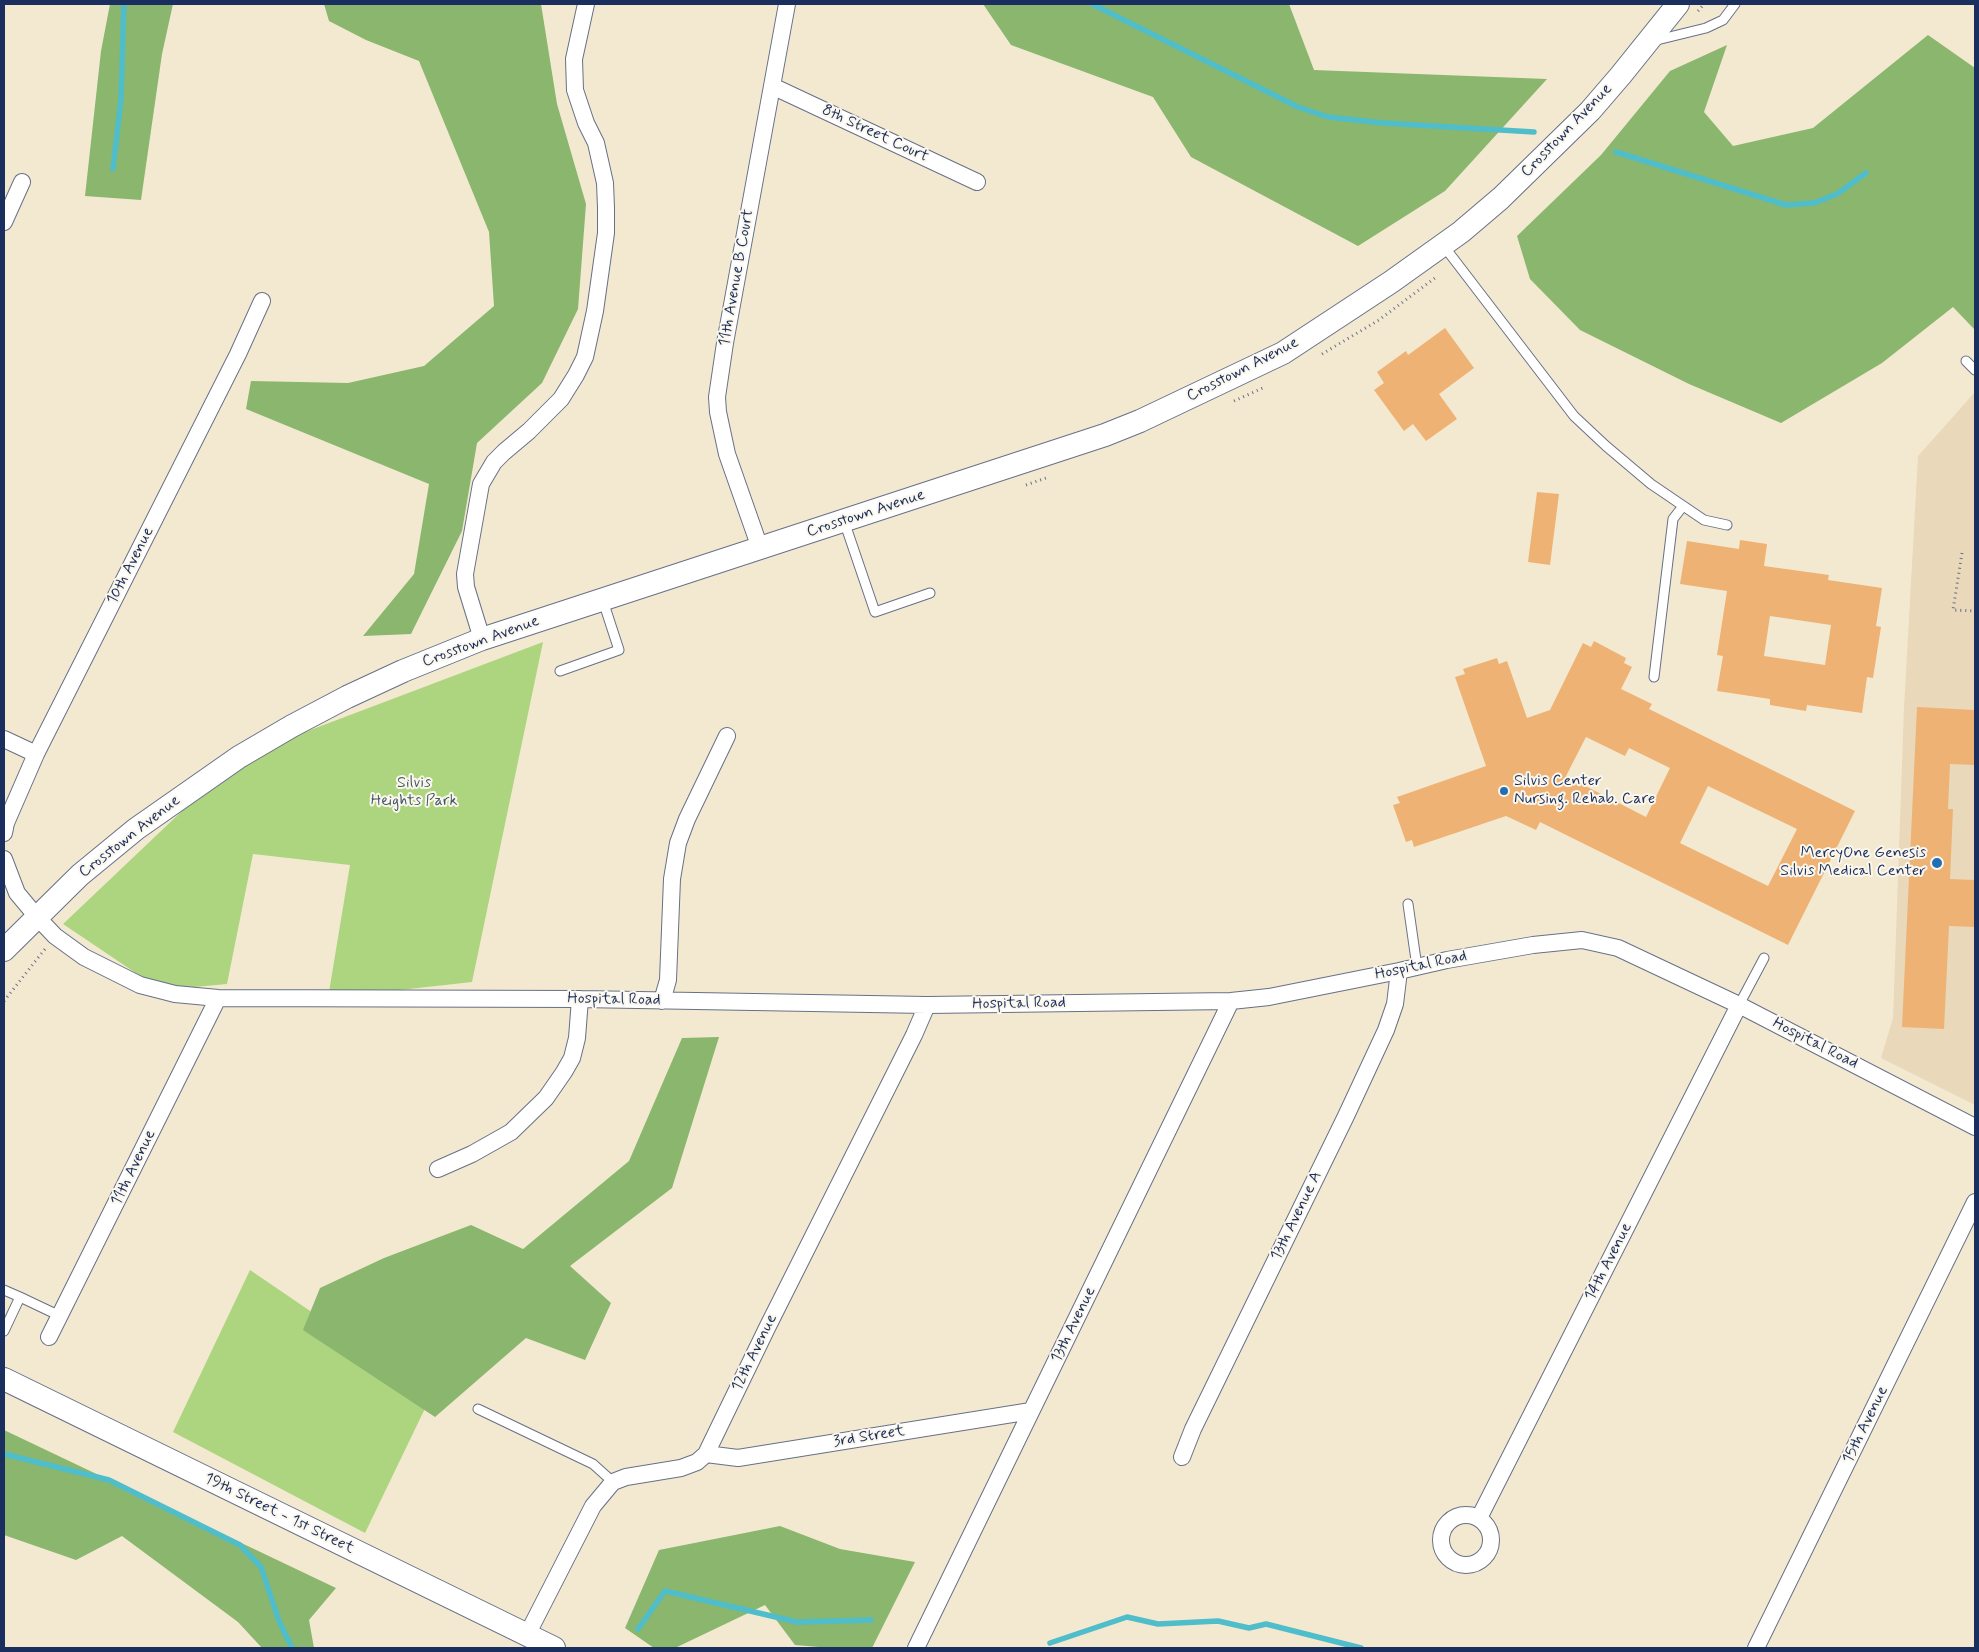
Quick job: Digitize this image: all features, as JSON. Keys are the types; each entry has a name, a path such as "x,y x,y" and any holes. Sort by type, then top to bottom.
{"street":[{"path":"482,639 466,587 465,574 481,484 494,462 561,399 585,358 595,311 606,232 606,208 605,183 596,143 586,123 575,90 574,58 586,4"},
{"name":"11th Avenue B Court","path":"760,548 727,454 718,412 717,397 725,343 787,4"},
{"name":"Crosstown Avenue","path":"4,950 80,875 136,829 239,757 292,726 403,671 482,639 1105,435 1140,421 1283,353 1391,282 1461,232 1501,198 1590,111 1678,4"},
{"name":"8th Street Court","path":"772,86 977,182"},
{"path":"4,222 22,182"},
{"name":"10th Avenue","path":"4,833 6,823 36,754 238,354 262,300"},
{"path":"662,1001 668,980 672,879 678,843 687,819 727,736"},
{"path":"4,738 36,754"},
{"path":"4,859 17,893 37,917"},
{"name":"Hospital Road","path":"37,917 54,936 84,957 140,985 175,994 218,998 580,999 927,1005 1231,1001 1269,996 1514,948 1582,940 1618,948 1739,1005 1975,1127"},
{"name":"13th Avenue A","path":"1182,1457 1193,1429 1386,1030 1395,1004 1399,971"},
{"name":"11th Avenue","path":"49,1337 218,998"},
{"path":"438,1169 472,1154 510,1132 546,1098 572,1058 577,1038 580,999"},
{"name":"13th Avenue","path":"916,1648 1231,1001"},
{"name":"12th Avenue","path":"706,1454 914,1035 927,1005"},
{"name":"14th Avenue","path":"1479,1518 1739,1005"},
{"name":"15th Avenue","path":"1756,1648 1975,1202"},
{"name":"19th Street - 1st Street","path":"4,1379 554,1648"},
{"name":"3rd Street","path":"706,1454 738,1458 1031,1412"},
{"path":"527,1635 592,1506 613,1482 626,1477 681,1468 698,1462 706,1454"}],"lane":[{"path":"1647,44 1663,38 1706,28 1723,20 1735,4"},
{"path":"1443,245 1574,416 1651,484 1704,520 1727,524"},
{"path":"1966,361 1975,370"},
{"path":"1654,677 1673,519 1683,506"},
{"path":"844,521 875,612 930,593"},
{"path":"560,670 619,650 602,600"},
{"path":"1408,904 1418,967"},
{"path":"1739,1005 1764,958"},
{"path":"4,1290 60,1316"},
{"path":"4,1331 20,1297"},
{"path":"478,1409 518,1426 593,1464 613,1482"}],"path":[{"path":"1962,553 1953,610 1975,611"},
{"path":"4,1001 41,954"}],"shaded area":[{"name":"MercyOne Genesis Silvis Medical Center","path":"1975,392 1975,1105 1881,1058 1893,1018 1904,707 1918,456"}],"green space":[{"path":"110,4 173,4 162,54 141,200 85,196 101,51"},
{"path":"324,4 541,4 557,104 586,204 578,309 542,383 477,443 462,531 411,634 363,636 414,574 429,484 246,409 251,381 348,383 424,366 494,306 489,232 419,61 366,40 329,21"},
{"path":"983,4 1289,4 1314,70 1547,79 1445,191 1358,246 1191,157 1153,97 1011,45"},
{"path":"1928,35 1975,68 1975,330 1953,307 1882,363 1781,423 1689,384 1580,330 1530,279 1517,236 1601,155 1670,71 1727,45 1704,112 1733,146 1813,128"},
{"name":"Silvis Heights Park","path":"543,642 472,982 328,998 350,865 253,854 227,984 161,990 63,924 239,757"},
{"path":"719,1037 672,1188 570,1266 611,1303 585,1360 526,1338 435,1417 303,1330 320,1288 384,1258 471,1225 523,1249 629,1161 682,1038"},
{"path":"250,1270 432,1394 365,1533 173,1432"},
{"path":"4,1430 336,1588 309,1620 314,1648 262,1648 238,1622 122,1536 76,1560 4,1535"},
{"path":"780,1526 840,1549 915,1562 872,1648 831,1648 795,1645 765,1605 675,1648 654,1648 625,1628 659,1550"}],"building":[{"path":"1445,328 1474,368 1439,394 1457,419 1426,441 1413,424 1404,431 1374,390 1384,383 1377,372 1406,351 1408,355"},
{"path":"1537,492 1559,494 1550,565 1528,562"},
{"path":"1740,540 1767,544 1764,566 1829,575 1828,580 1882,588 1876,626 1881,627 1873,678 1867,677 1862,713 1807,705 1806,711 1770,705 1770,699 1717,691 1723,656 1717,655 1727,591 1680,584 1687,541 1739,549","holes":["1770,616 1831,625 1825,665 1764,656"]},
{"name":"Silvis Center Nursing. Rehab. Care","path":"1594,641 1626,658 1624,663 1632,667 1621,689 1652,704 1649,709 1855,811 1788,945 1540,822 1536,830 1506,816 1414,847 1412,840 1406,842 1393,805 1400,803 1397,797 1486,766 1455,677 1465,674 1463,669 1497,658 1499,664 1507,661 1527,718 1550,710 1583,643 1591,647","holes":["1586,737 1625,756 1629,748 1670,768 1646,817 1566,776","1708,786 1797,829 1768,886 1680,843"]},
{"path":"1917,707 1975,710 1975,765 1950,764 1948,809 1953,809 1950,879 1975,880 1975,927 1949,926 1944,1029 1902,1027"}],"waterway":[{"path":"113,169 121,99 124,4"},
{"path":"1092,4 1298,107 1328,117 1383,123 1534,132"},
{"path":"1616,152 1786,205 1814,203 1837,194 1866,173"},
{"path":"4,1454 109,1480 240,1545 261,1567 279,1621 292,1648"},
{"path":"638,1629 665,1591 797,1622 871,1620"},
{"path":"1050,1643 1127,1617 1158,1624 1218,1621 1249,1628 1266,1624 1361,1648"}],"place":[{"name":"Silvis Center Nursing. Rehab. Care","path":"1504,791"},
{"name":"MercyOne Genesis Silvis Medical Center","path":"1937,863"}]}
